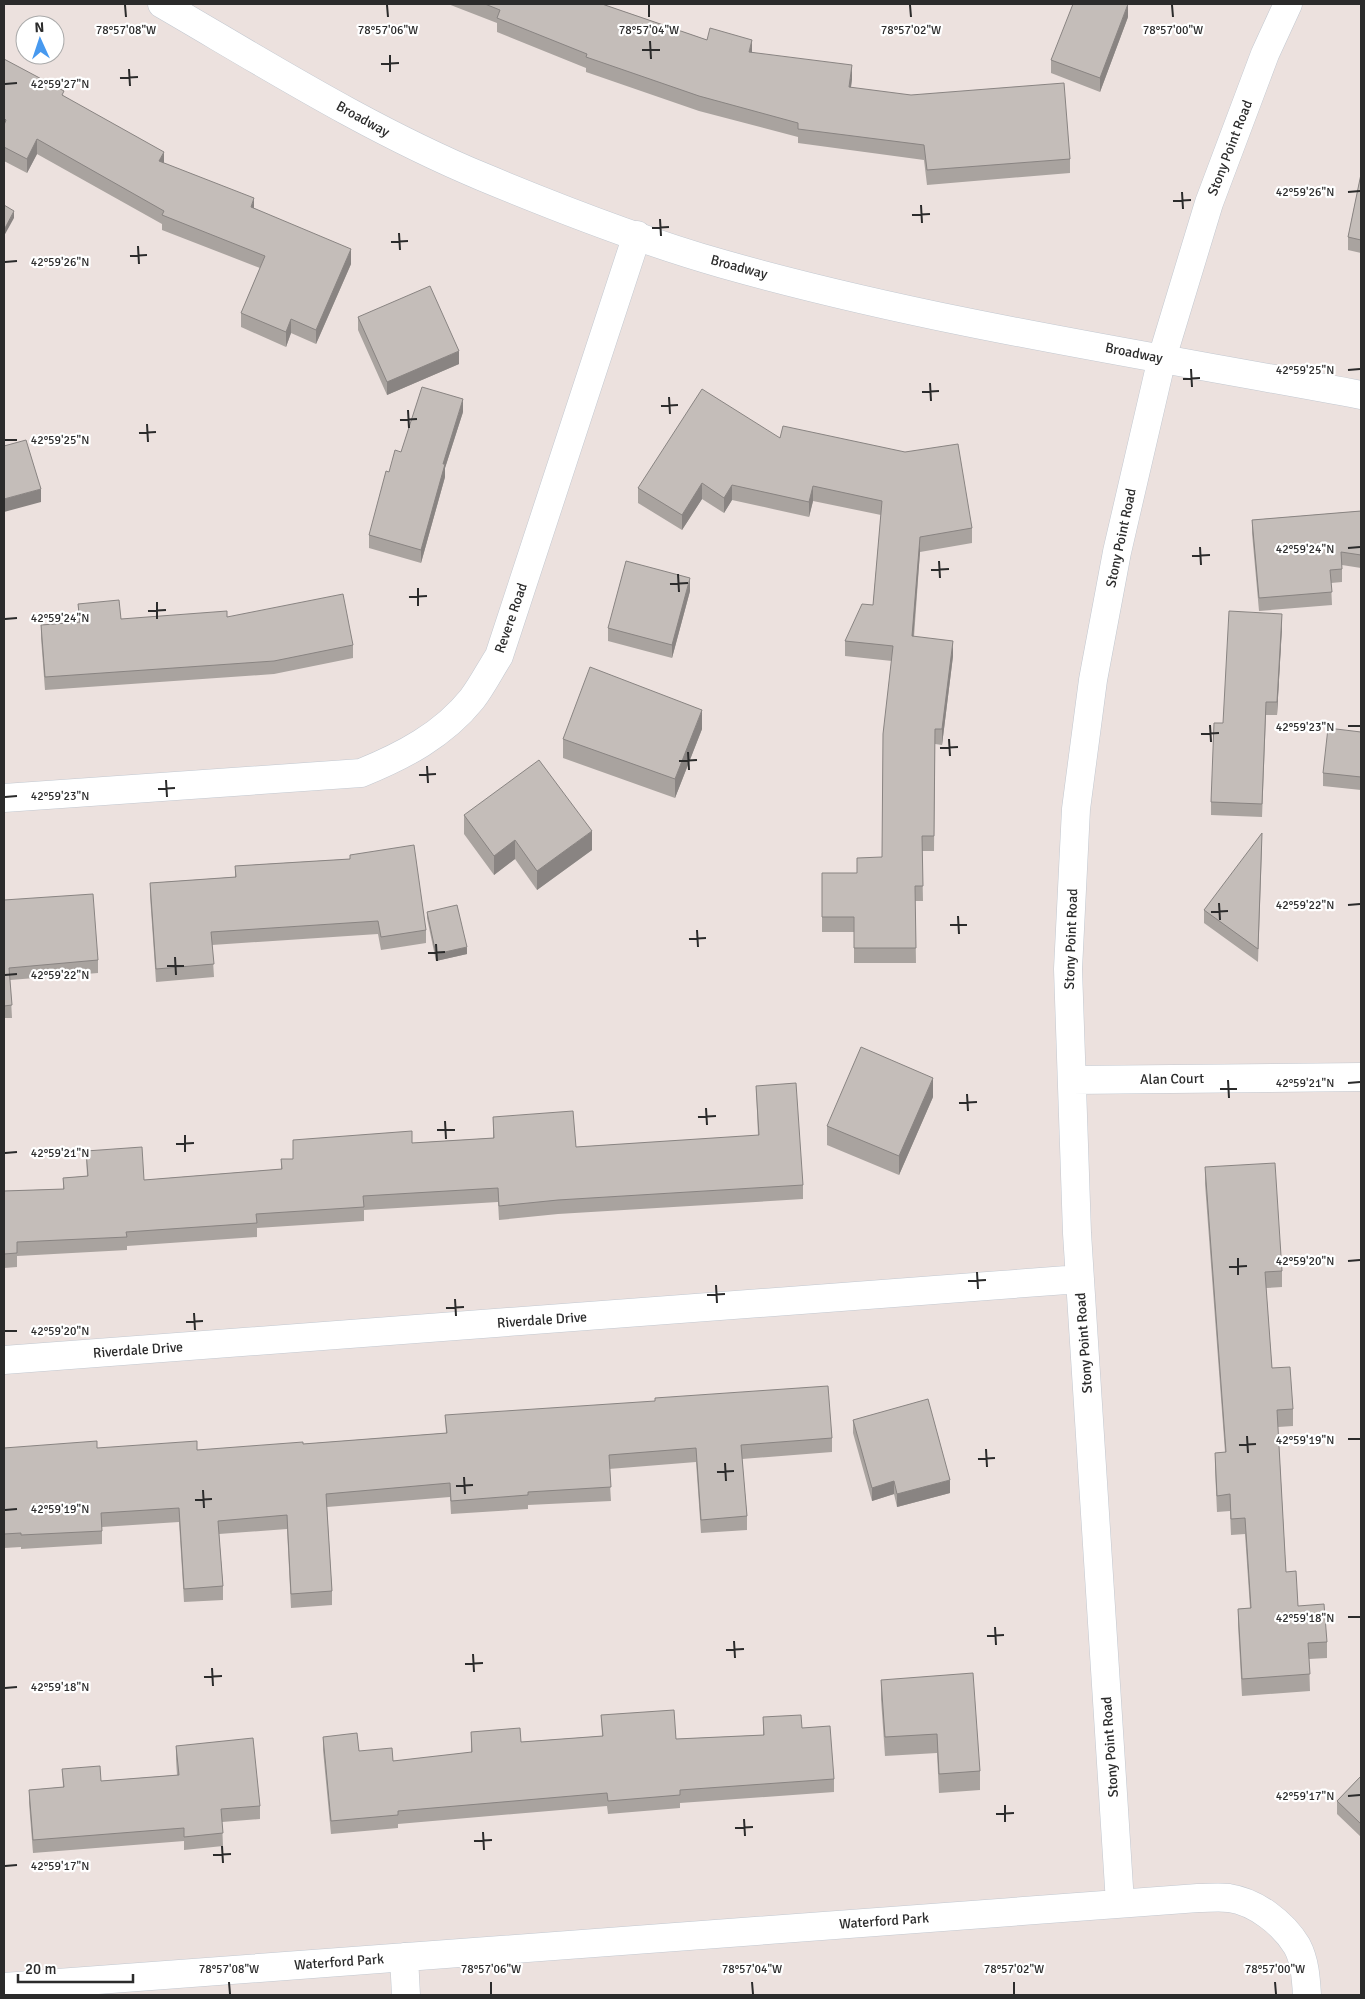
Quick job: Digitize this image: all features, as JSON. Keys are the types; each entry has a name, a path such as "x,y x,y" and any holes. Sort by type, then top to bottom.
{"street":[{"name":"Broadway","path":"162,4 391,135 482,176 637,235 721,263 902,309 1361,395"},
{"name":"Stony Point Road","path":"1120,1903 1080,1279 1072,1080 1068,969 1077,800 1093,680 1117,552 1162,358 1209,202 1265,54 1288,4"},
{"name":"Revere Road","path":"4,798 361,773 403,756 441,730 472,699 499,656 637,235"},
{"name":"Alan Court","path":"1072,1080 1361,1077"},
{"name":"Riverdale Drive","path":"4,1360 1080,1279"},
{"name":"Waterford Park","path":"4,1988 1120,1903 1230,1898 1250,1904 1270,1916 1297,1947 1305,1970 1307,1995"},
{"name":"Waterford Park","path":"404,1957 406,1995"}],"building":[{"path":"485,4 602,4 707,40 710,28 752,40 749,52 852,65 849,87 911,95 1064,83 1070,159 927,170 924,145 798,129 798,123 699,96 586,57 587,54 497,18 500,10"},
{"path":"1073,4 1128,4 1100,78 1051,60"},
{"path":"4,59 64,91 62,95 164,152 159,161 254,198 251,207 351,249 316,330 291,319 286,332 241,313 265,256 162,215 164,211 37,139 27,159 4,147 4,125 6,120 4,118"},
{"path":"1361,174 1361,240 1348,237"},
{"path":"4,205 14,211 4,230"},
{"path":"430,286 459,351 387,382 358,317"},
{"path":"422,387 463,399 443,464 445,464 421,550 369,535 386,471 389,472 395,450 401,452"},
{"path":"702,389 780,438 783,426 905,452 958,444 972,528 920,537 912,636 953,641 942,729 935,729 934,836 922,836 923,886 915,886 916,948 854,948 854,917 822,917 822,873 857,873 857,858 882,857 883,734 893,646 845,641 862,604 873,605 882,501 813,486 809,502 732,485 724,498 702,483 682,515 638,488"},
{"path":"26,440 41,489 4,499 4,446"},
{"path":"1361,511 1361,555 1341,552 1342,569 1330,570 1332,592 1259,598 1252,520"},
{"path":"626,561 690,578 672,645 608,628"},
{"path":"343,594 353,645 274,661 45,677 41,625 80,622 78,604 119,600 121,619 227,611 227,617"},
{"path":"1229,611 1282,614 1277,702 1266,702 1262,804 1211,802 1214,723 1223,723"},
{"path":"590,667 702,710 675,779 563,739"},
{"path":"1328,728 1361,732 1361,777 1323,773"},
{"path":"539,760 592,831 537,871 515,840 494,856 464,815"},
{"path":"1262,833 1258,949 1204,910"},
{"path":"414,845 426,930 381,937 378,921 211,932 214,964 156,969 150,883 236,877 235,866 350,859 350,855"},
{"path":"93,894 98,960 9,968 12,1005 4,1006 4,900"},
{"path":"457,905 467,947 436,954 427,912"},
{"path":"861,1047 933,1078 899,1156 827,1126"},
{"path":"796,1083 803,1185 558,1200 499,1206 498,1188 363,1196 364,1207 256,1214 257,1223 126,1232 127,1237 17,1242 17,1253 4,1254 4,1191 64,1189 63,1178 88,1176 86,1151 142,1147 144,1180 282,1169 281,1159 293,1159 293,1140 412,1131 412,1143 494,1138 493,1117 573,1111 576,1147 759,1135 756,1086"},
{"path":"1275,1163 1282,1271 1265,1272 1272,1368 1290,1367 1293,1409 1277,1410 1286,1572 1296,1571 1298,1606 1324,1604 1327,1642 1308,1643 1310,1674 1242,1679 1238,1609 1251,1608 1245,1518 1231,1519 1230,1494 1217,1496 1215,1453 1226,1452 1205,1167"},
{"path":"828,1386 832,1438 741,1445 747,1516 701,1520 696,1448 609,1455 611,1487 528,1492 528,1495 451,1501 450,1483 326,1494 332,1591 291,1594 287,1515 218,1521 223,1586 184,1589 179,1508 101,1513 102,1531 21,1535 21,1533 4,1534 4,1448 97,1441 97,1448 197,1441 197,1450 303,1442 303,1444 447,1433 445,1415 655,1401 655,1398"},
{"path":"928,1399 950,1480 897,1494 894,1481 872,1488 853,1420"},
{"path":"973,1673 980,1771 939,1774 937,1734 885,1737 881,1680"},
{"path":"674,1710 676,1739 764,1735 763,1717 801,1715 802,1728 830,1726 834,1779 680,1790 680,1795 608,1801 607,1793 398,1811 398,1815 331,1821 323,1737 357,1733 359,1751 392,1748 393,1761 472,1752 471,1732 520,1728 521,1742 603,1736 601,1715"},
{"path":"253,1738 260,1806 221,1809 223,1833 184,1837 184,1828 33,1840 29,1790 64,1787 62,1769 100,1766 101,1781 179,1775 176,1746"},
{"path":"1361,1776 1361,1824 1337,1801"}]}
